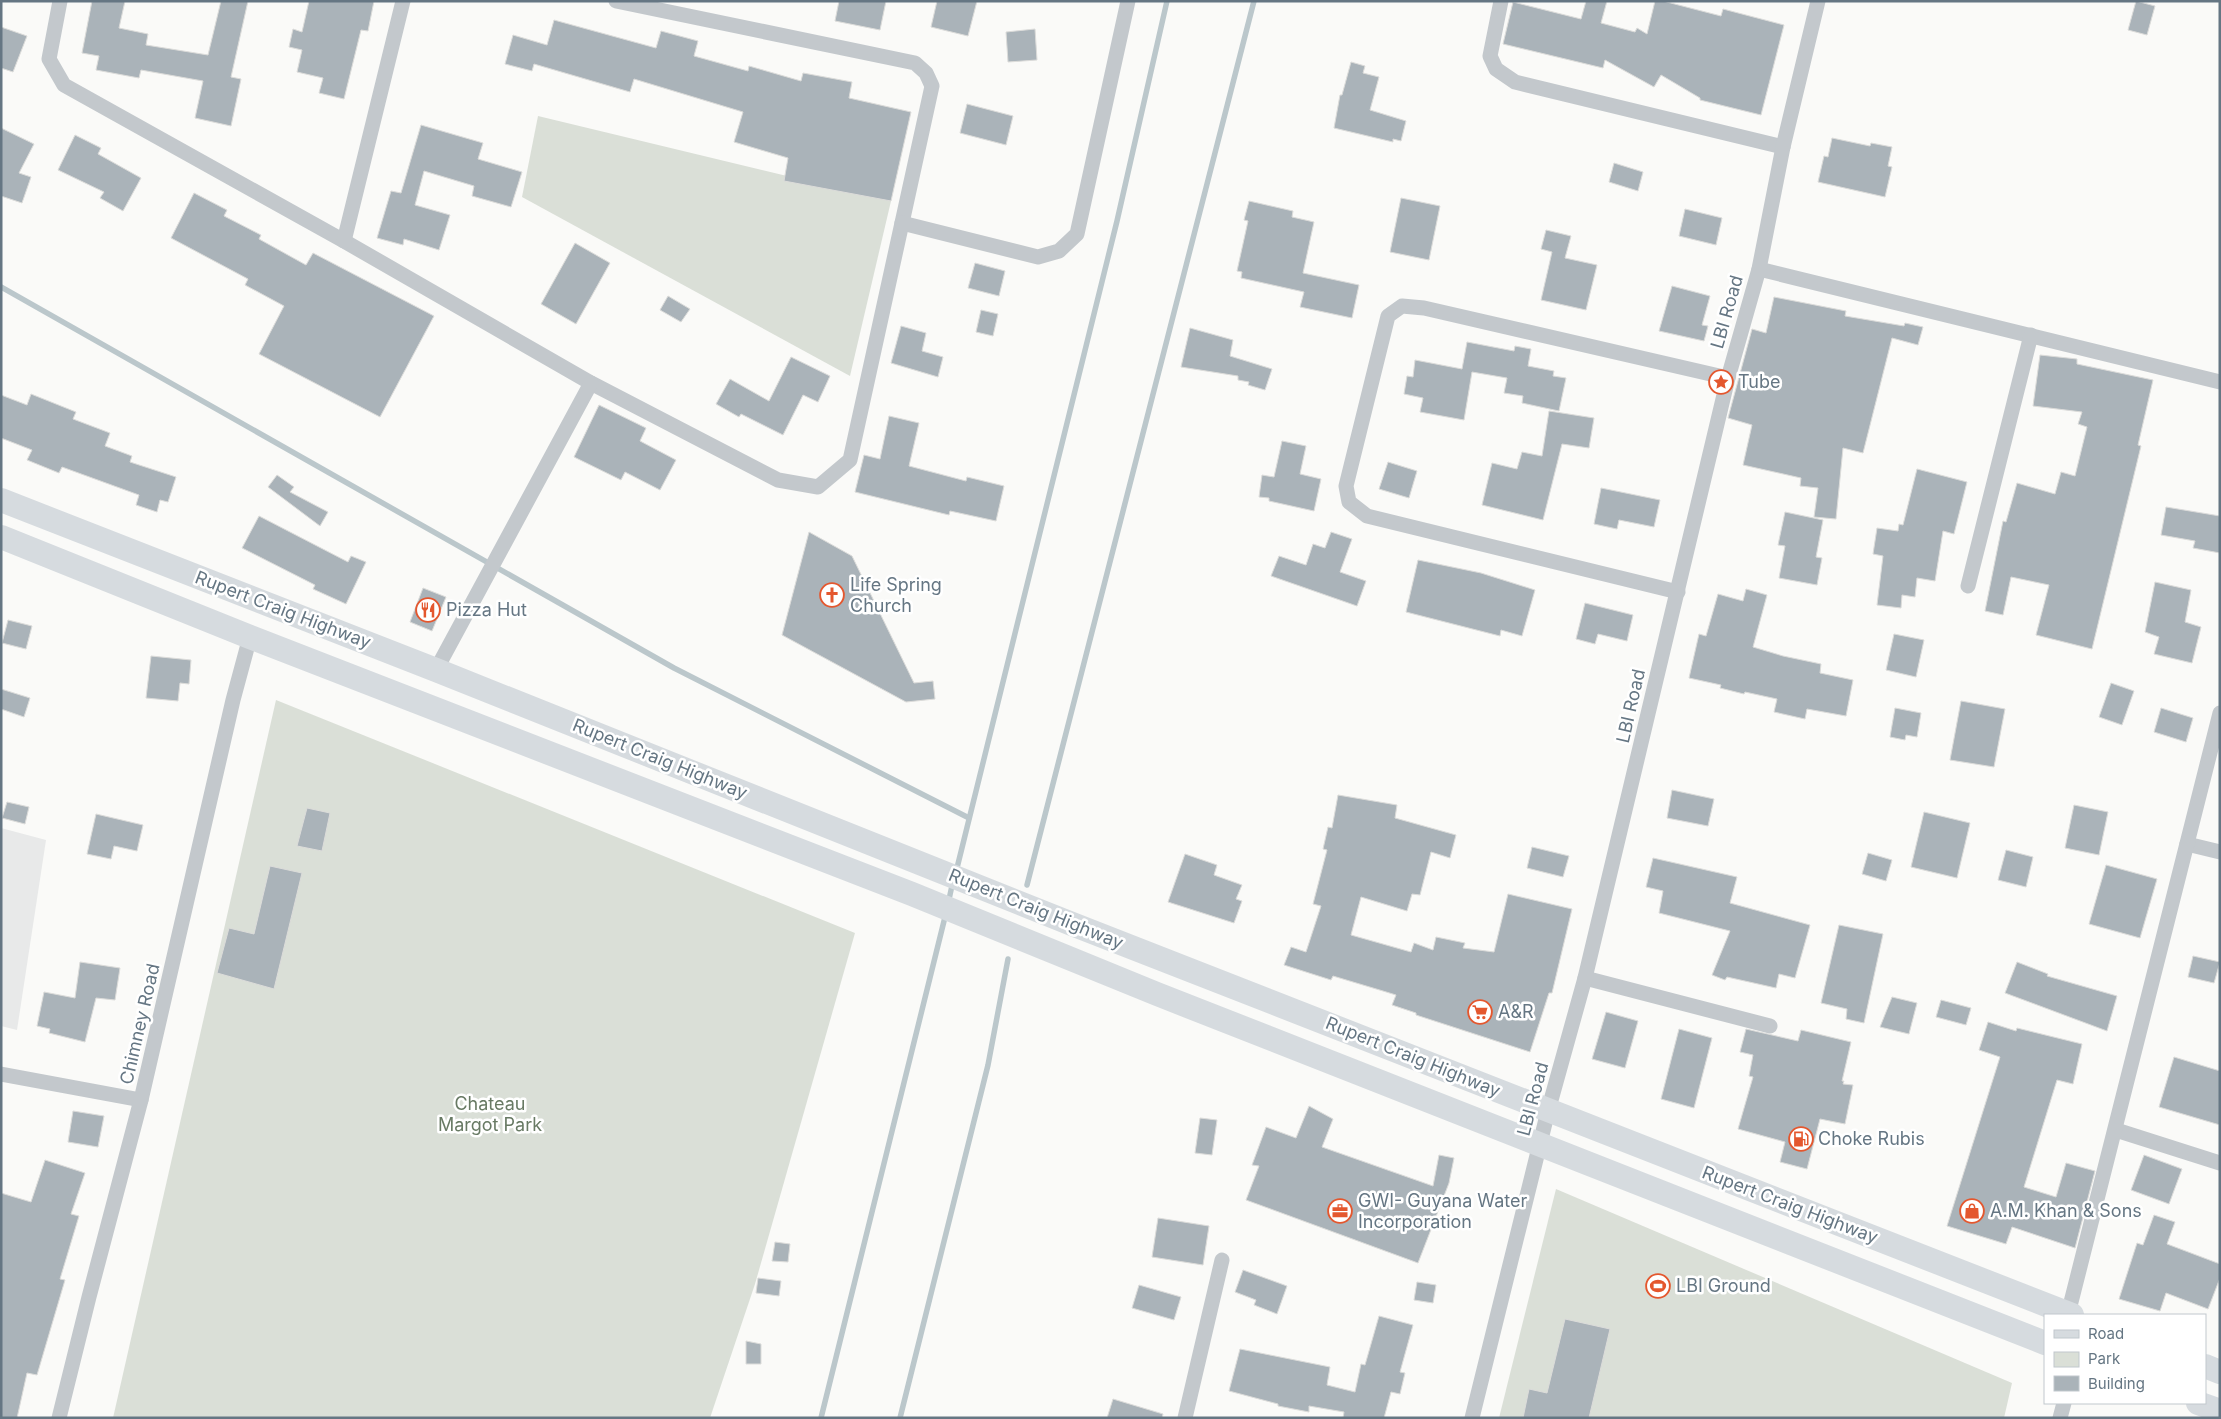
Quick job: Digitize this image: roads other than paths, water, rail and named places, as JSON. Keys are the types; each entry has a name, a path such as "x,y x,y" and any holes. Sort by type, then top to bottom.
{"main road":[{"name":"Rupert Craig Highway","path":"1,500 436,670 1548,1111 2067,1314"},
{"name":"Rupert Craig Highway","path":"1,537 250,637 912,894 1157,994 2044,1343"},
{"path":"2206,1366 2220,1372"},
{"path":"2201,1404 2220,1411"}],"street":[{"path":"60,1 49,59 64,85 344,241 592,383 778,480 818,487 850,460 932,86 926,73 915,63 616,1"},
{"path":"344,241 403,1"},
{"path":"902,223 1038,257 1059,251 1077,234 1128,1"},
{"path":"1501,1 1490,56 1496,69 1515,82 1782,147"},
{"name":"LBI Road","path":"1472,1418 1548,1111 1585,978 1728,378 1759,269 1782,147 1816,2"},
{"path":"1759,269 2220,382"},
{"path":"1678,592 1367,516 1349,502 1346,486 1388,316 1402,306 1424,308 1728,378"},
{"path":"1968,586 2031,335"},
{"path":"436,670 592,383"},
{"name":"Chimney Road","path":"60,1418 89,1297 141,1100 233,700 250,637"},
{"path":"2070,1314 2220,712"},
{"path":"2187,844 2220,852"},
{"path":"1585,978 1770,1026"},
{"path":"1,1074 141,1100"},
{"path":"2116,1130 2220,1163"},
{"path":"1185,1418 1222,1260"},
{"path":"2060,1418 2064,1404"}],"waterway":[{"path":"956,872 1117,221 1167,1"},
{"path":"1027,885 1254,1"},
{"path":"1,287 674,668 969,818"},
{"path":"948,904 953,881"},
{"path":"821,1418 946,913"},
{"path":"900,1418 988,1065 1008,959"}],"place":[{"name":"Tube","path":"1721,382"},
{"name":"Life Spring Church","path":"832,595"},
{"name":"Pizza Hut","path":"428,610"},
{"name":"A&R","path":"1480,1012"},
{"name":"Choke Rubis","path":"1801,1139"},
{"name":"GWI- Guyana Water Incorporation","path":"1340,1211"},
{"name":"A.M. Khan & Sons","path":"1972,1211"},
{"name":"LBI Ground","path":"1658,1286"}],"park label":[{"name":"Chateau Margot Park","path":"490,1114"}]}
